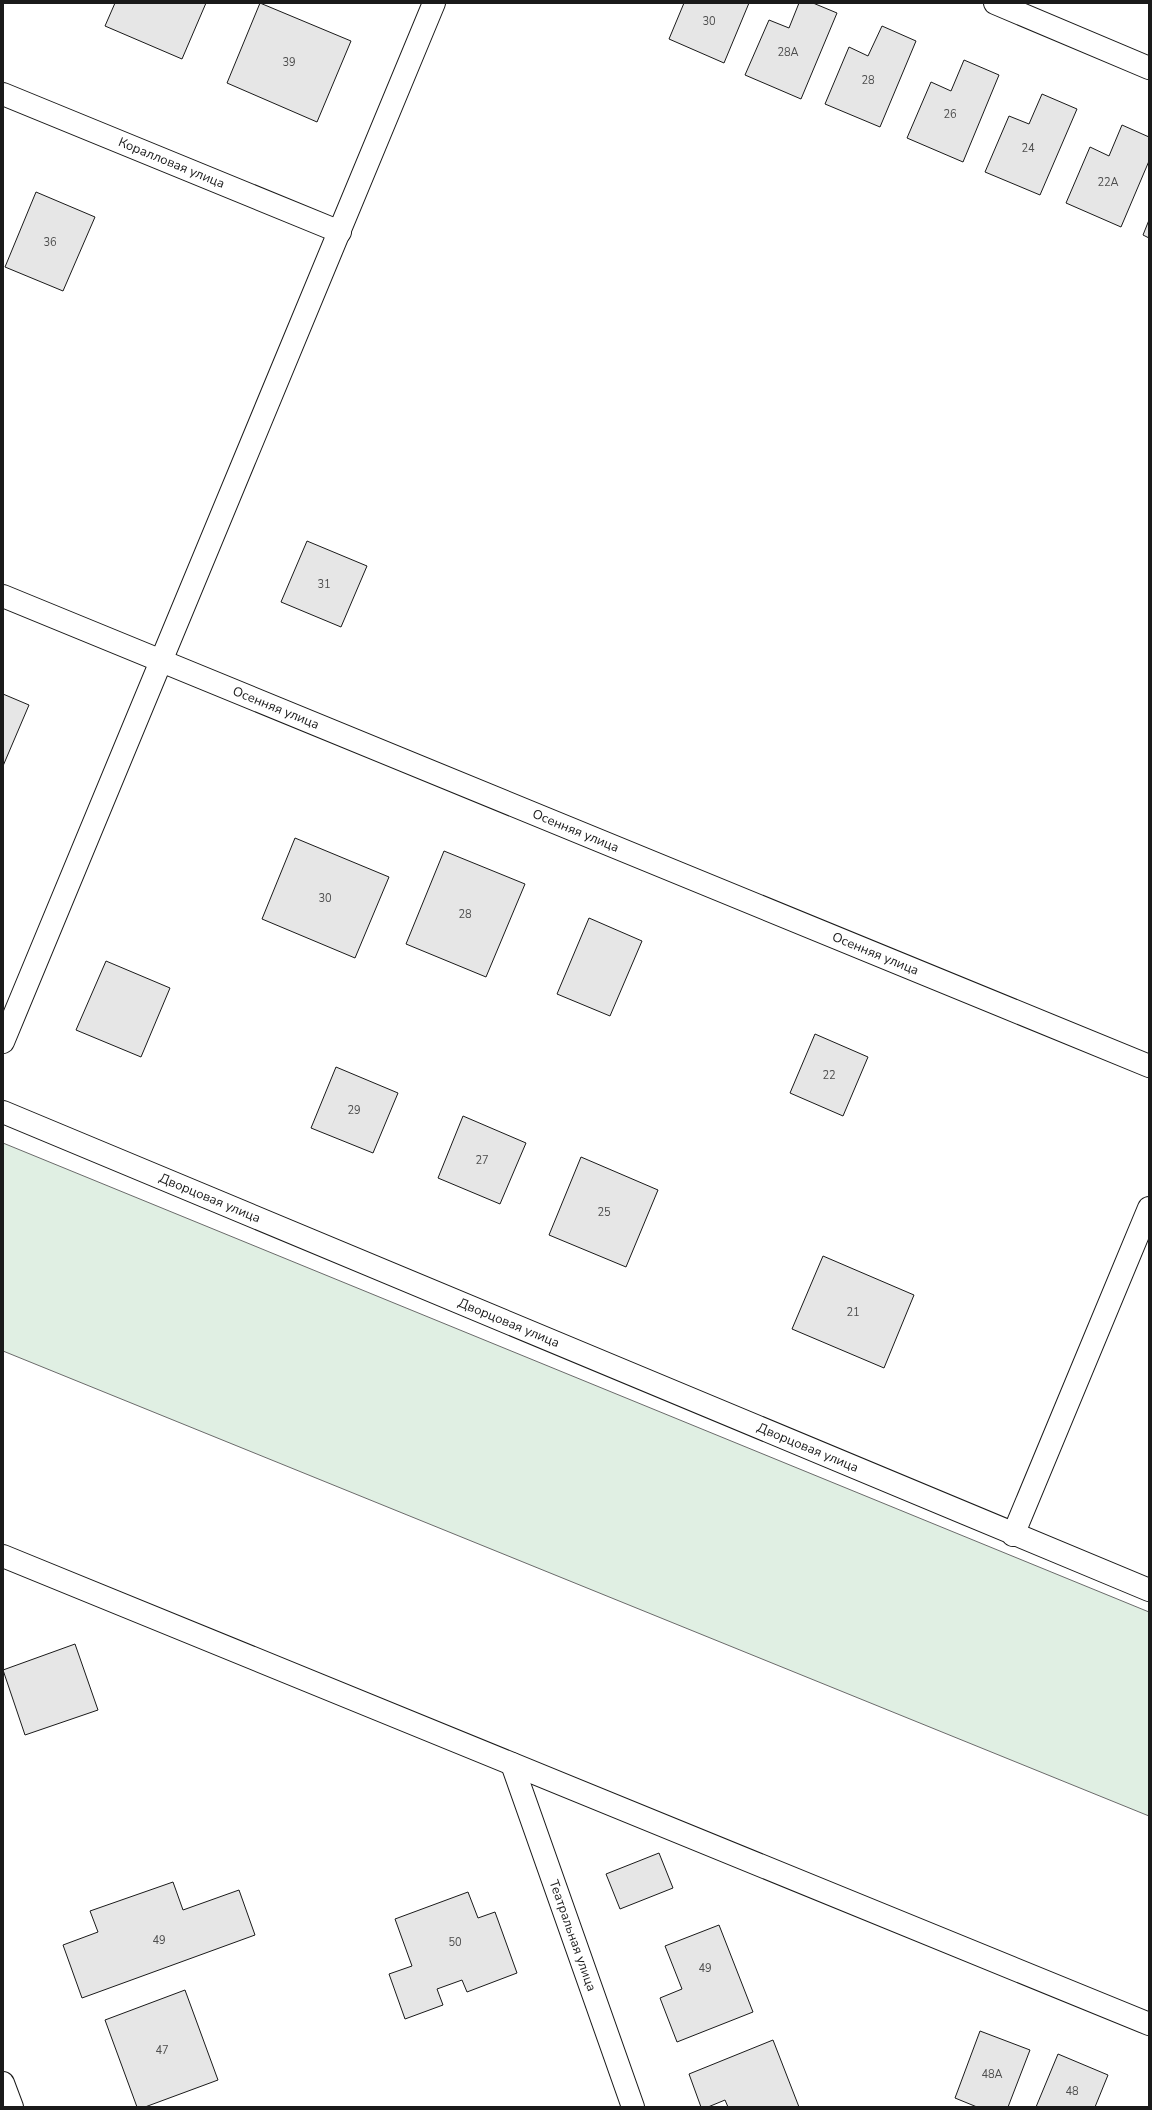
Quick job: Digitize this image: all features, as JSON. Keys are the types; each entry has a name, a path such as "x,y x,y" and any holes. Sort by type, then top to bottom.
{"street":[{"path":"3,1042 434,3"},
{"path":"995,3 1149,68"},
{"name":"Коралловая улица","path":"3,94 340,232"},
{"name":"Осенняя улица","path":"3,596 1149,1066"},
{"name":"Дворцовая улица","path":"3,1112 1013,1535 1149,1590"},
{"path":"1013,1535 1149,1208"},
{"path":"3,1556 1149,2024"},
{"name":"Театральная улица","path":"512,1764 633,2107"},
{"path":"3,2083 12,2107"}],"green space":[{"path":"3,1143 1149,1612 1149,1816 3,1351"}],"building":[{"path":"115,3 206,3 182,59 105,26"},
{"path":"260,3 351,41 317,122 227,83"},
{"path":"684,3 749,3 724,63 669,39"},
{"path":"799,3 813,3 837,13 801,99 745,75 769,20 789,28"},
{"path":"882,26 916,41 880,127 825,104 849,47 868,56"},
{"path":"964,60 999,75 963,162 907,138 931,82 951,91"},
{"path":"1042,94 1077,109 1040,195 985,172 1009,116 1029,124"},
{"path":"1122,125 1149,137 1149,161 1121,227 1066,203 1090,147 1109,156"},
{"path":"36,192 95,217 63,291 5,267"},
{"path":"1149,220 1149,238 1143,235"},
{"path":"307,541 367,566 341,627 281,602"},
{"path":"3,694 29,705 3,766"},
{"path":"295,838 389,877 355,958 262,919"},
{"path":"444,851 525,884 486,977 406,944"},
{"path":"589,918 642,941 610,1016 557,994"},
{"path":"106,961 170,988 141,1057 76,1030"},
{"path":"815,1034 868,1057 843,1116 790,1093"},
{"path":"336,1067 398,1093 373,1153 311,1128"},
{"path":"463,1116 526,1143 500,1204 438,1178"},
{"path":"581,1157 658,1190 626,1267 549,1235"},
{"path":"823,1256 914,1295 884,1368 792,1329"},
{"path":"75,1644 98,1710 25,1735 3,1670"},
{"path":"659,1853 673,1888 620,1909 606,1874"},
{"path":"173,1882 183,1910 239,1890 255,1935 82,1998 63,1945 98,1932 90,1911"},
{"path":"468,1892 478,1918 495,1912 517,1973 467,1992 462,1980 437,1989 443,2005 405,2019 389,1974 412,1966 395,1919"},
{"path":"719,1925 753,2012 677,2042 660,1998 682,1989 665,1946"},
{"path":"185,1990 218,2080 145,2107 137,2107 105,2020"},
{"path":"980,2031 1030,2050 1008,2107 977,2107 955,2098"},
{"path":"773,2040 799,2107 728,2107 725,2100 708,2107 701,2107 689,2074"},
{"path":"1058,2054 1108,2075 1095,2107 1036,2107"}]}
